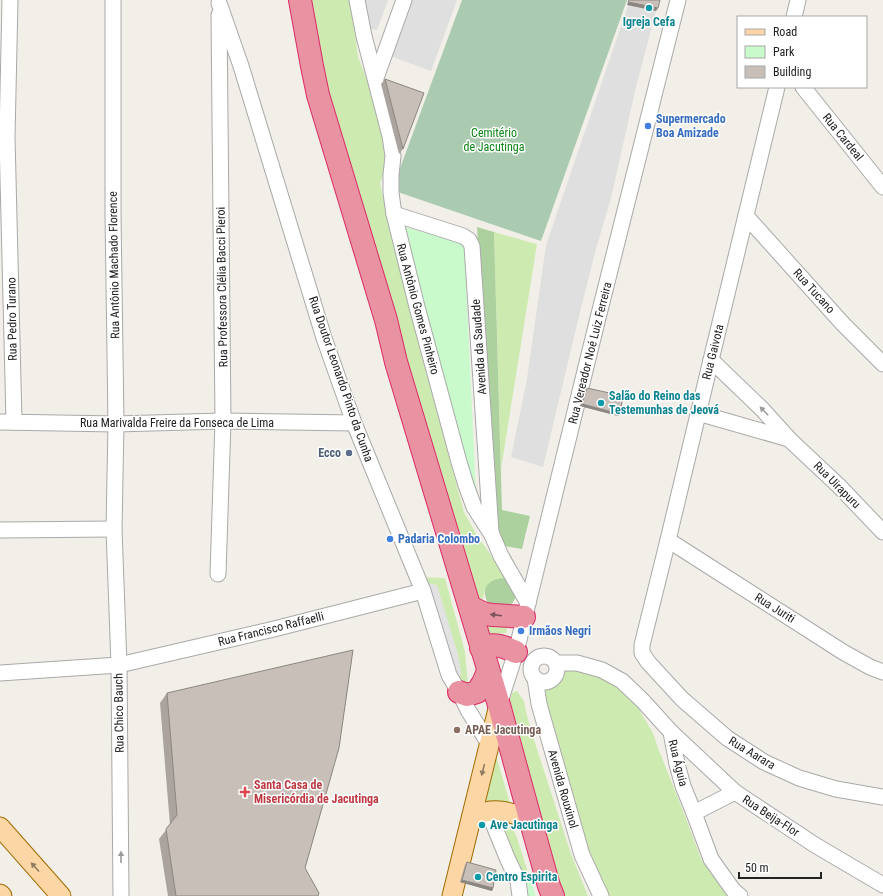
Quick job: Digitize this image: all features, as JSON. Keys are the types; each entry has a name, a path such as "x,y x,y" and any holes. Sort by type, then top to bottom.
{"highway":[{"path":"300,0 318,95 499,705 553,896"},
{"path":"470,607 493,616 526,610"},
{"path":"482,648 495,645 503,646 529,665"},
{"path":"459,692 467,695 477,692 488,671"}],"main road":[{"path":"452,896 480,813 490,744 499,705"},
{"path":"480,813 500,810 521,816 531,822"},
{"path":"0,827 61,896"}],"street":[{"name":"Rua Pedro Turano","path":"7,422 4,137 10,0"},
{"name":"Rua Antônio Machado Florence","path":"112,0 116,424 114,530"},
{"name":"Rua Antônio Gomes Pinheiro","path":"358,0 364,36 390,136 393,156 391,194 394,214 417,307 466,485 474,507 492,535 526,610"},
{"path":"376,78 404,0"},
{"name":"Rua Vereador Noé Luiz Ferreira","path":"499,705 508,682 529,665 526,610 678,0"},
{"path":"794,16 798,0"},
{"name":"Rua Professora Clélia Bacci Pieroi","path":"218,574 223,422 219,1"},
{"name":"Rua Doutor Leonardo Pinto da Cunha","path":"219,1 241,66 324,338 354,423 423,591 449,675 468,710 490,744"},
{"name":"Rua Gaivota","path":"648,662 642,653 642,645 777,88"},
{"name":"Rua Cardeal","path":"804,88 883,187"},
{"name":"Avenida da Saudade","path":"394,214 463,236 469,240 472,246 492,535"},
{"name":"Rua Tucano","path":"746,216 838,318 883,364"},
{"name":"Rua Uirapuru","path":"711,360 762,409 790,440 839,486 883,532"},
{"name":"Rua Uirapuru","path":"698,412 790,440"},
{"name":"Rua Marivalda Freire da Fonseca de Lima","path":"7,422 116,424 223,422 354,423"},
{"path":"0,530 114,530"},
{"name":"Rua Chico Bauch","path":"114,530 119,665 121,896"},
{"name":"Rua Juriti","path":"668,540 843,652 870,667 883,672"},
{"name":"Rua Francisco Raffaelli","path":"0,673 119,665 274,629 423,591"},
{"path":"508,682 529,665 540,657 546,656 556,663 556,675 552,680 540,682 529,665"},
{"name":"Rua Aarara","path":"648,662 682,699 721,733 764,762 799,778 836,789 883,797"},
{"name":"Rua Águia","path":"556,663 577,663 602,670 622,681 643,701 670,732 683,786 711,859 733,890 740,896"},
{"name":"Avenida Rouxinol","path":"529,665 582,855 601,896"},
{"name":"Rua Beija-Flor","path":"670,732 734,792 815,845 883,884"},
{"path":"694,814 734,792"},
{"path":"480,813 508,860 518,881 520,896"},
{"path":"508,860 511,896"}],"shaded area":[{"path":"363,0 388,0 377,30 366,28"},
{"path":"409,0 457,0 431,71 390,56"},
{"path":"630,0 659,0 636,87 611,198 580,312 543,467 511,457 527,379 546,245"},
{"path":"419,582 437,585 457,651 461,672 457,688"}],"green space":[{"path":"310,0 351,0 358,57 369,85 386,148 384,173 380,183 390,232 464,512 478,537 512,584 486,587 482,601 474,594 325,79"},
{"name":"Cemitério de Jacutinga","path":"462,0 627,0 541,241 392,190"},
{"path":"398,225 464,244 477,512"},
{"path":"477,227 494,232 502,510 530,516 522,549 492,544"},
{"path":"494,232 537,244 501,469"},
{"path":"417,577 445,578 465,652 468,685 457,688 461,672 457,651"},
{"path":"503,578 508,581 514,589 516,595 513,603 508,608 489,605 485,595 486,587 492,581"},
{"path":"481,620 510,620 506,633 482,635"},
{"path":"564,667 610,679 637,704 653,733 701,859 727,896 604,896 589,860 540,691 544,683 556,671"},
{"path":"517,691 524,701 534,740 571,854 588,896 558,896 509,702 512,693"},
{"path":"495,752 512,810 487,803 483,798"},
{"path":"499,820 511,826 516,835 530,878 522,880 503,843 507,835 500,826"},
{"path":"530,878 536,896 523,896 522,880"}],"building":[{"path":"629,0 660,0 658,8 628,2"},
{"path":"385,79 424,93 403,149"},
{"name":"Salão do Reino das Testemunhas de Jeová","path":"587,388 623,396 620,414 582,404"},
{"name":"Santa Casa de Misericórdia de Jacutinga","path":"353,650 339,748 305,868 319,893 318,896 176,896 166,829 177,815 167,693"},
{"name":"Centro Espirita","path":"467,862 496,870 493,888 462,880"}],"place":[{"name":"Igreja Cefa","path":"649,8"},
{"name":"Supermercado Boa Amizade","path":"648,126"},
{"name":"Salão do Reino das Testemunhas de Jeová","path":"601,403"},
{"name":"Ecco","path":"349,453"},
{"name":"Padaria Colombo","path":"390,539"},
{"name":"Irmãos Negri","path":"521,631"},
{"name":"APAE Jacutinga","path":"457,730"},
{"name":"Santa Casa de Misericórdia de Jacutinga","path":"245,792"},
{"name":"Ave Jacutinga","path":"482,825"},
{"name":"Centro Espirita","path":"478,877"}]}
